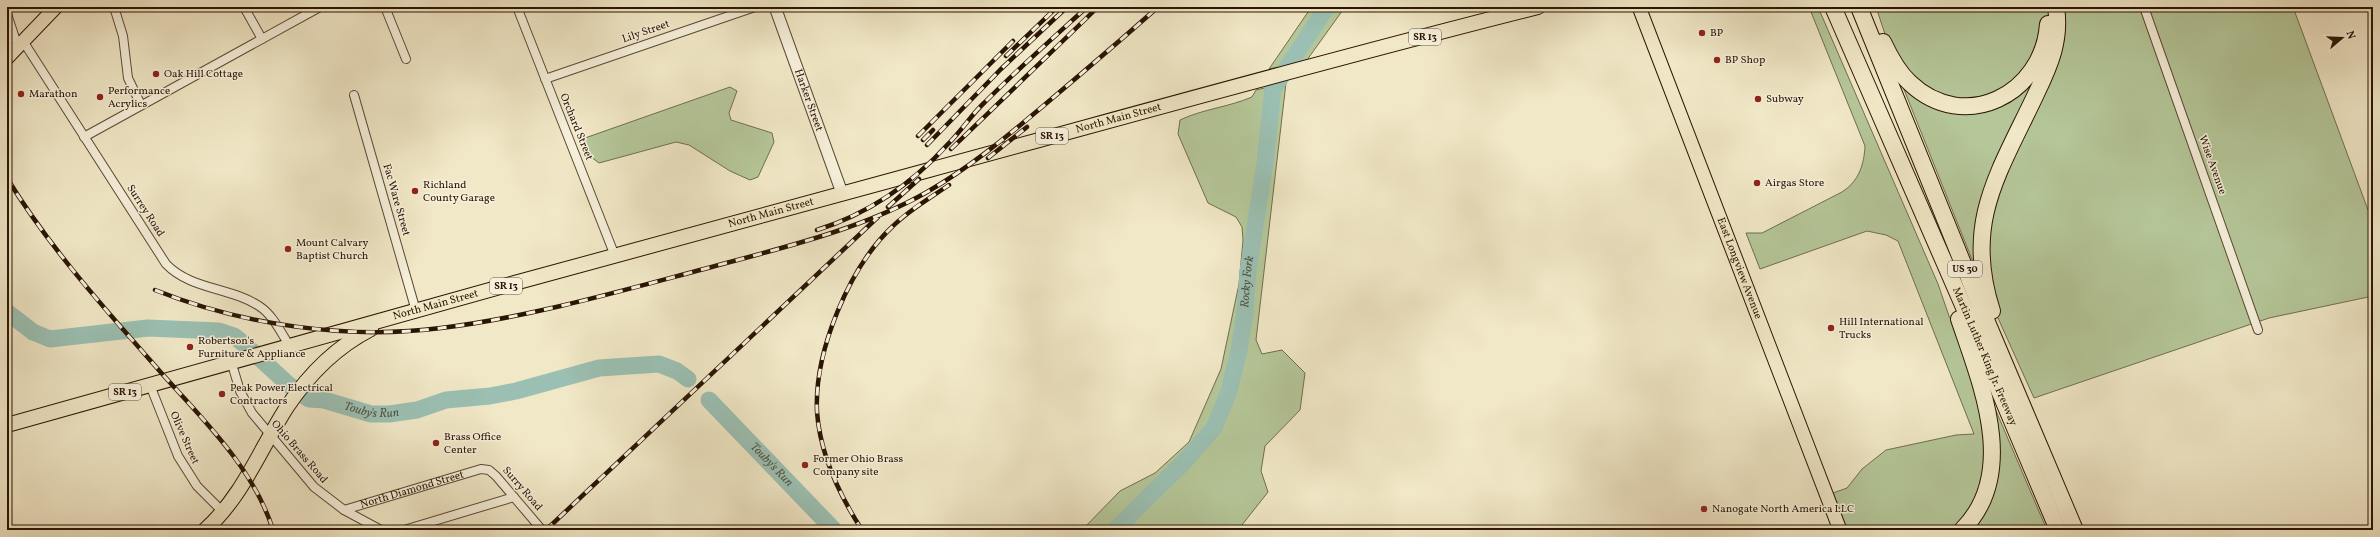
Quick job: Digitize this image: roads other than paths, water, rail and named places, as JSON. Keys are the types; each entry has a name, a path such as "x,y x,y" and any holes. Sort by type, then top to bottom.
{"highway":[{"name":"North Main Street","path":"7,425 289,344 397,317 842,193 1538,7"},
{"name":"Martin Luther King Jr. Freeway","path":"1859,7 1981,308 2076,530"},
{"path":"1867,7 1890,56 1909,83 1920,91 1941,101 1972,106 1982,105 2003,97 2031,73 2045,44 2048,24 2045,7"},
{"path":"2056,7 2058,29 2054,53 1991,192 1983,221 1980,249 1983,280 1993,311 2073,507 2076,530"},
{"name":"Martin Luther King Jr. Freeway","path":"1831,10 1966,312 2058,530"},
{"path":"1831,10 1948,289 1977,376 1989,425 1992,460 1987,492 1973,517 1962,530"},
{"name":"SR 13","path":"205,530 223,512 248,478 287,408 305,384 328,358 342,346 397,317"}],"main road":[{"path":"7,58 56,7"},
{"name":"East Longview Avenue","path":"1639,7 1840,530"}],"street":[{"path":"114,7 123,36 128,78 141,105"},
{"path":"244,7 262,39"},
{"path":"84,137 320,7"},
{"path":"385,7 406,59"},
{"name":"Orchard Street","path":"517,7 615,256"},
{"name":"Lily Street","path":"545,79 755,7"},
{"name":"Harker Street","path":"775,7 842,193"},
{"name":"Wise Avenue","path":"2144,7 2258,330"},
{"name":"Surrey Road","path":"7,14 20,44 84,137 172,271 186,279 258,305 273,319 289,344"},
{"name":"Fac Ware Street","path":"354,95 416,311"},
{"name":"Ohio Brass Road","path":"237,360 246,404 314,487 344,510 381,530"},
{"name":"Olive Street","path":"150,385 178,456 197,486 223,512"},
{"name":"North Diamond Street","path":"344,510 481,469"},
{"name":"Surry Road","path":"481,469 491,471 542,530"},
{"path":"404,530 514,497"}],"waterway":[{"name":"Rocky Fork","path":"1115,530 1185,461 1214,428 1229,391 1239,351 1245,312 1248,271 1265,163 1273,89 1327,7"},
{"name":"Touby's Run","path":"7,312 33,332 50,339 148,328 219,331 234,336 289,385 309,399 324,400 371,414 389,414 417,410 446,400 490,396 516,391 599,368 659,364 677,371 688,379"},
{"name":"Touby's Run","path":"709,400 834,530"}],"railway":[{"path":"1006,56 1057,7"},
{"path":"927,145 1001,69 1067,7"},
{"path":"817,230 872,206 905,184 935,158 997,90 1087,7"},
{"path":"951,149 1098,7"},
{"path":"155,290 188,302 259,321 296,327 333,330 369,332 406,331 441,328 540,311 789,246 847,228 875,217 927,192 942,183 972,163 1014,130 1158,7"},
{"path":"918,136 1013,41"},
{"path":"988,158 1027,127"},
{"path":"923,140 933,130"},
{"path":"7,178 23,204 59,253 117,323 224,443 252,485 264,507 273,530"},
{"path":"888,207 919,179"},
{"path":"862,530 846,503 832,474 822,443 817,412 821,363 837,312 862,264 877,243 899,220 949,185"},
{"path":"546,530 878,217"}],"place":[{"name":"BP","path":"1702,33"},
{"name":"BP Shop","path":"1717,60"},
{"name":"Oak Hill Cottage","path":"156,74"},
{"name":"Marathon","path":"21,94"},
{"name":"Performance Acrylics","path":"100,97"},
{"name":"Subway","path":"1758,99"},
{"name":"Airgas Store","path":"1757,183"},
{"name":"Richland County Garage","path":"415,191"},
{"name":"Mount Calvary Baptist Church","path":"288,249"},
{"name":"Hill International Trucks","path":"1831,328"},
{"name":"Robertson's Furniture & Appliance","path":"190,347"},
{"name":"Peak Power Electrical Contractors","path":"222,394"},
{"name":"Brass Office Center","path":"436,443"},
{"name":"Former Ohio Brass Company site","path":"805,465"},
{"name":"Nanogate North America LLC","path":"1704,509"}]}
